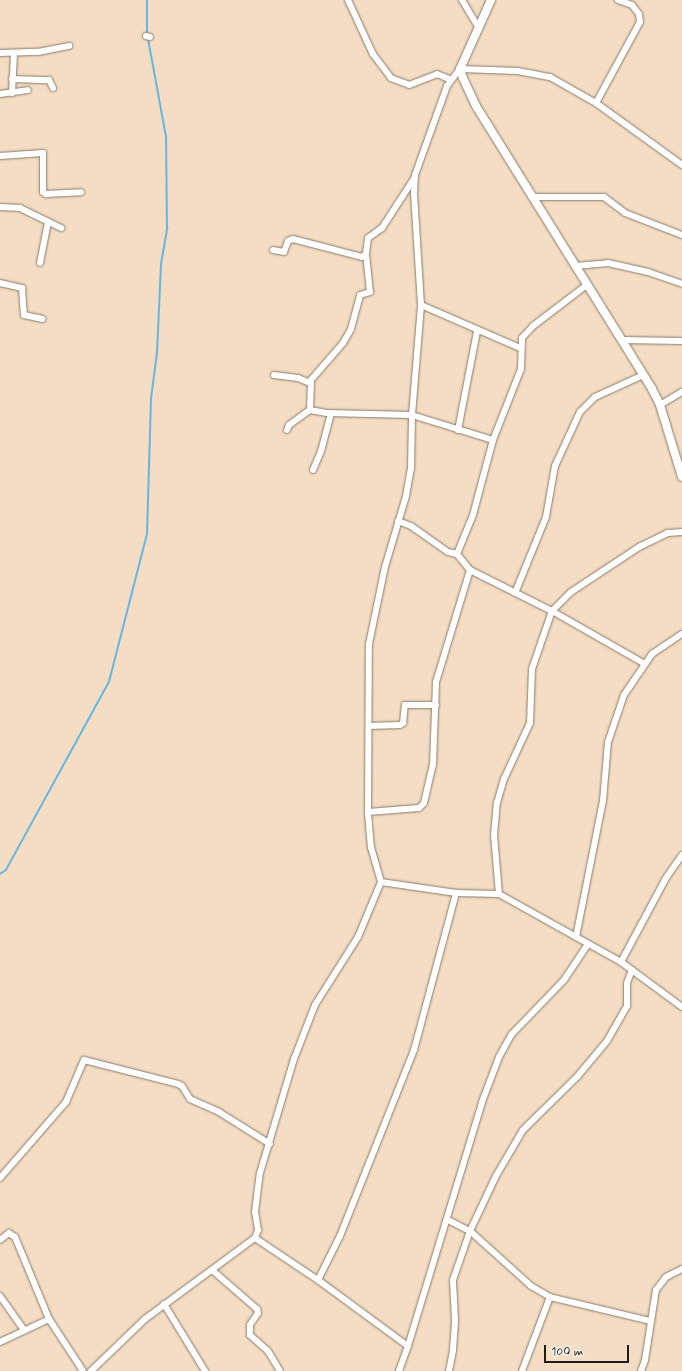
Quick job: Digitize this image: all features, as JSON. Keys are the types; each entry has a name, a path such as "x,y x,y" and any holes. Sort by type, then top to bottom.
{"street":[{"path":"348,0 373,54 391,78 408,84 437,74 451,80"},
{"path":"462,0 478,27"},
{"path":"310,410 310,383 348,335 360,295 370,292 366,254 368,238 382,228 415,175 441,97 451,80 460,69 491,0"},
{"path":"596,103 640,22 639,14 632,5 618,0"},
{"path":"0,53 38,52 69,46"},
{"path":"12,93 14,53"},
{"path":"460,69 536,74 562,83 596,103 682,165"},
{"path":"460,69 476,106 575,266 588,284 660,405 682,477"},
{"path":"12,79 49,80 53,88"},
{"path":"0,94 28,90"},
{"path":"0,156 43,153 43,192 46,194 81,192"},
{"path":"91,1371 144,1319 255,1238 258,1230 255,1212 260,1173 270,1144 294,1059 315,1005 358,937 381,882 372,848 368,812 369,644 385,567 411,469 412,415 421,305 414,194 415,175"},
{"path":"532,197 604,197 625,213 682,235"},
{"path":"0,207 20,208 43,217 48,222 60,228"},
{"path":"40,264 48,222"},
{"path":"273,250 284,252 288,241 293,239 362,257 366,254"},
{"path":"575,266 598,263 612,264 682,284"},
{"path":"0,283 22,288 24,315 43,320"},
{"path":"456,554 473,515 493,440 521,370 520,348 522,338 533,326 588,284"},
{"path":"421,305 477,331 520,348"},
{"path":"458,430 477,331"},
{"path":"621,340 682,341"},
{"path":"515,593 546,517 555,466 580,412 595,397 643,375"},
{"path":"274,376 298,378 310,383"},
{"path":"660,405 682,392"},
{"path":"287,430 289,425 310,410 331,413 412,415 493,440"},
{"path":"313,470 321,452 331,413"},
{"path":"398,521 411,526 448,552 456,554 470,570 552,611 643,663"},
{"path":"499,894 494,835 497,803 504,779 530,723 532,669 552,611 571,592 639,547 668,533 682,532"},
{"path":"368,812 419,808 424,803 433,765 436,682 470,570"},
{"path":"576,937 604,801 608,742 624,694 643,663 652,654 682,634"},
{"path":"369,726 400,725 403,723 405,705 436,705"},
{"path":"621,962 666,878 682,855"},
{"path":"381,882 456,893 499,894 621,962 682,1007"},
{"path":"318,1280 340,1236 414,1050 456,893"},
{"path":"399,1371 448,1220 482,1102 499,1057 512,1034 564,980 588,944"},
{"path":"449,1371 453,1350 455,1320 453,1280 470,1231 496,1176 523,1130 577,1076 607,1041 627,1006 627,983 632,970"},
{"path":"0,1178 66,1102 84,1060 178,1084 182,1086 190,1099 219,1112 270,1144"},
{"path":"448,1220 470,1231 531,1286 550,1297 651,1320"},
{"path":"0,1240 10,1234 15,1237 49,1319 83,1371"},
{"path":"255,1238 318,1280 408,1346"},
{"path":"641,1371 645,1360 656,1290 661,1282 682,1269"},
{"path":"212,1270 257,1309 258,1313 250,1325 250,1335 268,1351 281,1371"},
{"path":"0,1296 24,1330"},
{"path":"522,1371 550,1297"},
{"path":"164,1304 205,1371"},
{"path":"0,1342 49,1319"}],"waterway":[{"path":"147,0 147,33"},
{"path":"0,874 6,870 109,682 147,534 151,399 157,353 161,264 167,229 166,137 148,39"}]}
